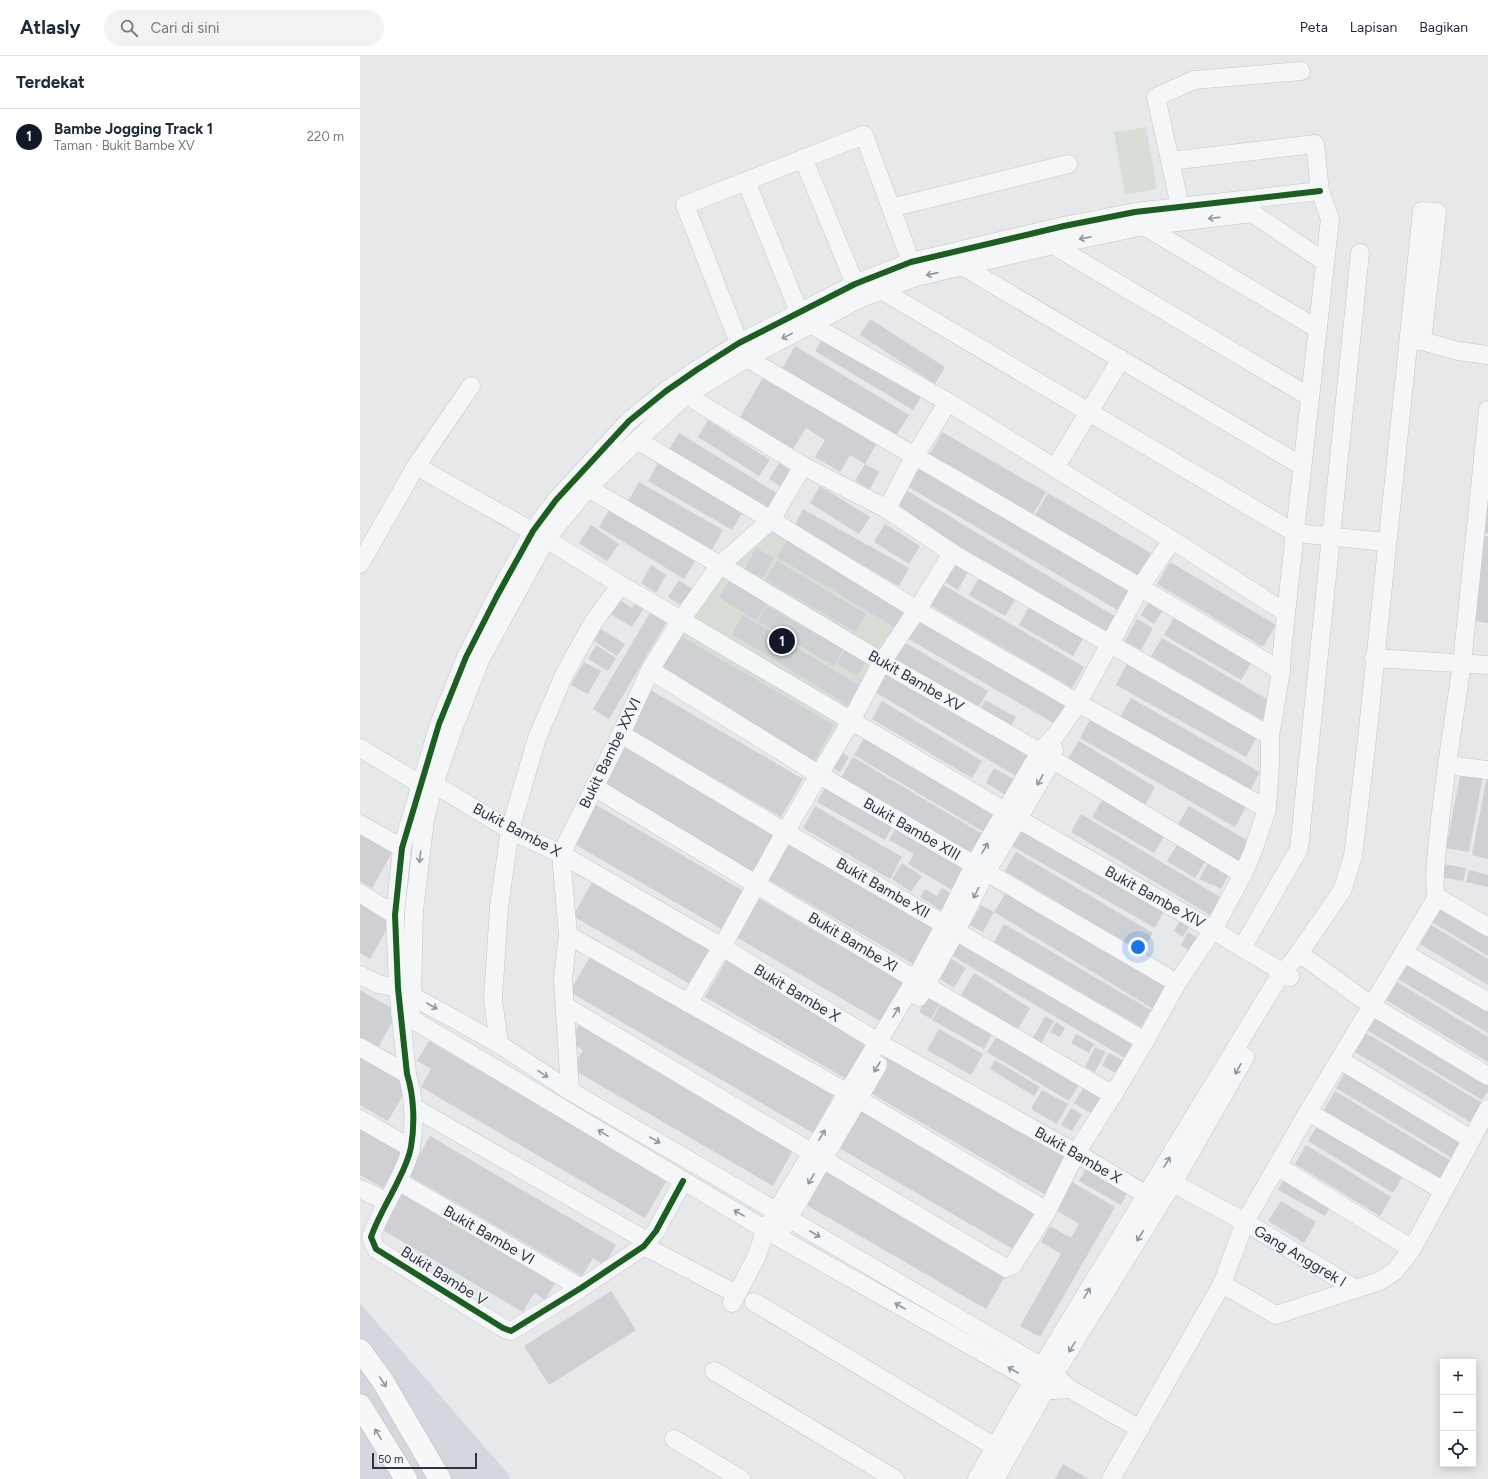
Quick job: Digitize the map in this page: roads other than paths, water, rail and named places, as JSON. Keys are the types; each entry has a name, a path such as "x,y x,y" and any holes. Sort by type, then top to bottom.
{"highway":[{"path":"360,1350 382,1380 440,1479"},
{"path":"360,1405 406,1479"}],"street":[{"path":"1180,206 1156,97 1194,80 1301,71"},
{"path":"911,262 864,135 685,205 743,351 914,457 1141,586 1281,671"},
{"path":"566,1006 1006,1268 1013,1265 1047,1211 1076,1153 1145,1042 1177,983 1213,930 1243,874 1253,851 1267,809 1270,736 1281,671 1280,663 1330,219 1320,191 1315,144 1170,161"},
{"path":"803,158 855,284"},
{"path":"891,208 1068,164"},
{"path":"746,181 805,321 948,402 1172,540 1286,613"},
{"path":"405,991 395,915 402,848 427,784 452,732 481,658 556,500 629,420 666,391 698,369 743,351 805,321 916,277 1053,245 1252,206 1320,191"},
{"path":"805,321 855,284 911,262 1064,226 1135,212 1180,206 1252,206 1325,262"},
{"path":"977,1479 1002,1452 1044,1378 1153,1199 1291,965 1342,891 1353,856 1367,739 1386,542 1415,341 1437,212 1422,211 1415,341"},
{"path":"1144,226 1318,329"},
{"path":"1053,245 1310,397"},
{"path":"1242,948 1299,849 1360,253"},
{"path":"964,267 1302,466"},
{"path":"881,290 1295,533 1386,542"},
{"path":"1415,341 1458,351 1488,355"},
{"path":"540,535 637,440 686,395 743,351"},
{"path":"1055,468 1121,359"},
{"path":"360,564 416,466 471,386"},
{"path":"686,395 804,466 887,509 952,553 1270,736"},
{"path":"887,509 914,457 948,402"},
{"path":"1488,410 1462,663 1446,772 1436,868 1435,893 1437,897 1488,927"},
{"path":"637,440 917,610 1078,703 1267,809"},
{"name":"Bukit Bambe XIV","path":"416,466 540,535 621,585 1012,816 1242,948 1291,965 1372,1006 1488,1076"},
{"name":"Bukit Bambe XXVI","path":"561,854 621,734 650,670 720,565 771,520 804,466"},
{"name":"Bukit Bambe XV","path":"588,488 882,662 1046,756 1243,874"},
{"path":"413,1107 646,1244 734,1298 756,1258 920,983 951,928 980,869 1012,816 1059,731 1078,703 1141,586 1172,540"},
{"path":"688,1003 722,947 818,774 851,721 882,662 917,610 952,553"},
{"path":"499,1044 493,999 499,907 510,830 537,738 565,673 594,621 621,585"},
{"path":"1374,658 1488,665"},
{"name":"Bukit Bambe XIII","path":"650,670 818,774 1177,983"},
{"name":"Bukit Bambe XII","path":"621,734 785,832 1145,1042"},
{"name":"Bukit Bambe X","path":"360,748 510,830 561,854 722,947 883,1045 1076,1153 1153,1199"},
{"path":"1447,765 1488,770"},
{"path":"405,991 425,819 427,784"},
{"name":"Bukit Bambe XI","path":"594,787 920,983 1113,1095"},
{"path":"360,824 402,848"},
{"path":"561,854 568,935 563,979 566,1006 570,1091"},
{"path":"360,893 395,915"},
{"path":"1111,1479 1222,1284 1245,1222 1308,1112 1437,897"},
{"path":"568,935 853,1096 1047,1211"},
{"path":"1404,954 1488,1002"},
{"path":"1153,1199 1173,1183 1291,965"},
{"path":"360,975 378,984 405,991 499,1044 570,1091 783,1214 1044,1378 1053,1390 1070,1389 1140,1429"},
{"path":"378,984 405,1015 682,1181 772,1233 1044,1378"},
{"name":"Bukit Bambe V","path":"405,991 407,1074 411,1085 413,1107 411,1148 398,1181 386,1201 371,1237 376,1249 509,1331 514,1330 581,1288 646,1244 656,1231 682,1181"},
{"path":"360,1047 407,1074"},
{"path":"1340,1060 1471,1139"},
{"path":"1222,1284 1276,1315 1389,1277 1396,1271 1412,1249 1488,1109"},
{"path":"1308,1112 1444,1191"},
{"path":"360,1119 411,1148"},
{"path":"1277,1166 1412,1249"},
{"name":"Bukit Bambe VI","path":"398,1181 581,1288"},
{"name":"Gang Anggrek I","path":"1173,1183 1245,1222 1356,1289"},
{"path":"360,1189 386,1201"},
{"path":"754,1302 1002,1452"},
{"path":"714,1371 896,1479"},
{"path":"674,1439 741,1479"},
{"path":"995,1479 1002,1452"}],"place":[{"name":"Bambe Jogging Track 1","path":"782,641"}]}
